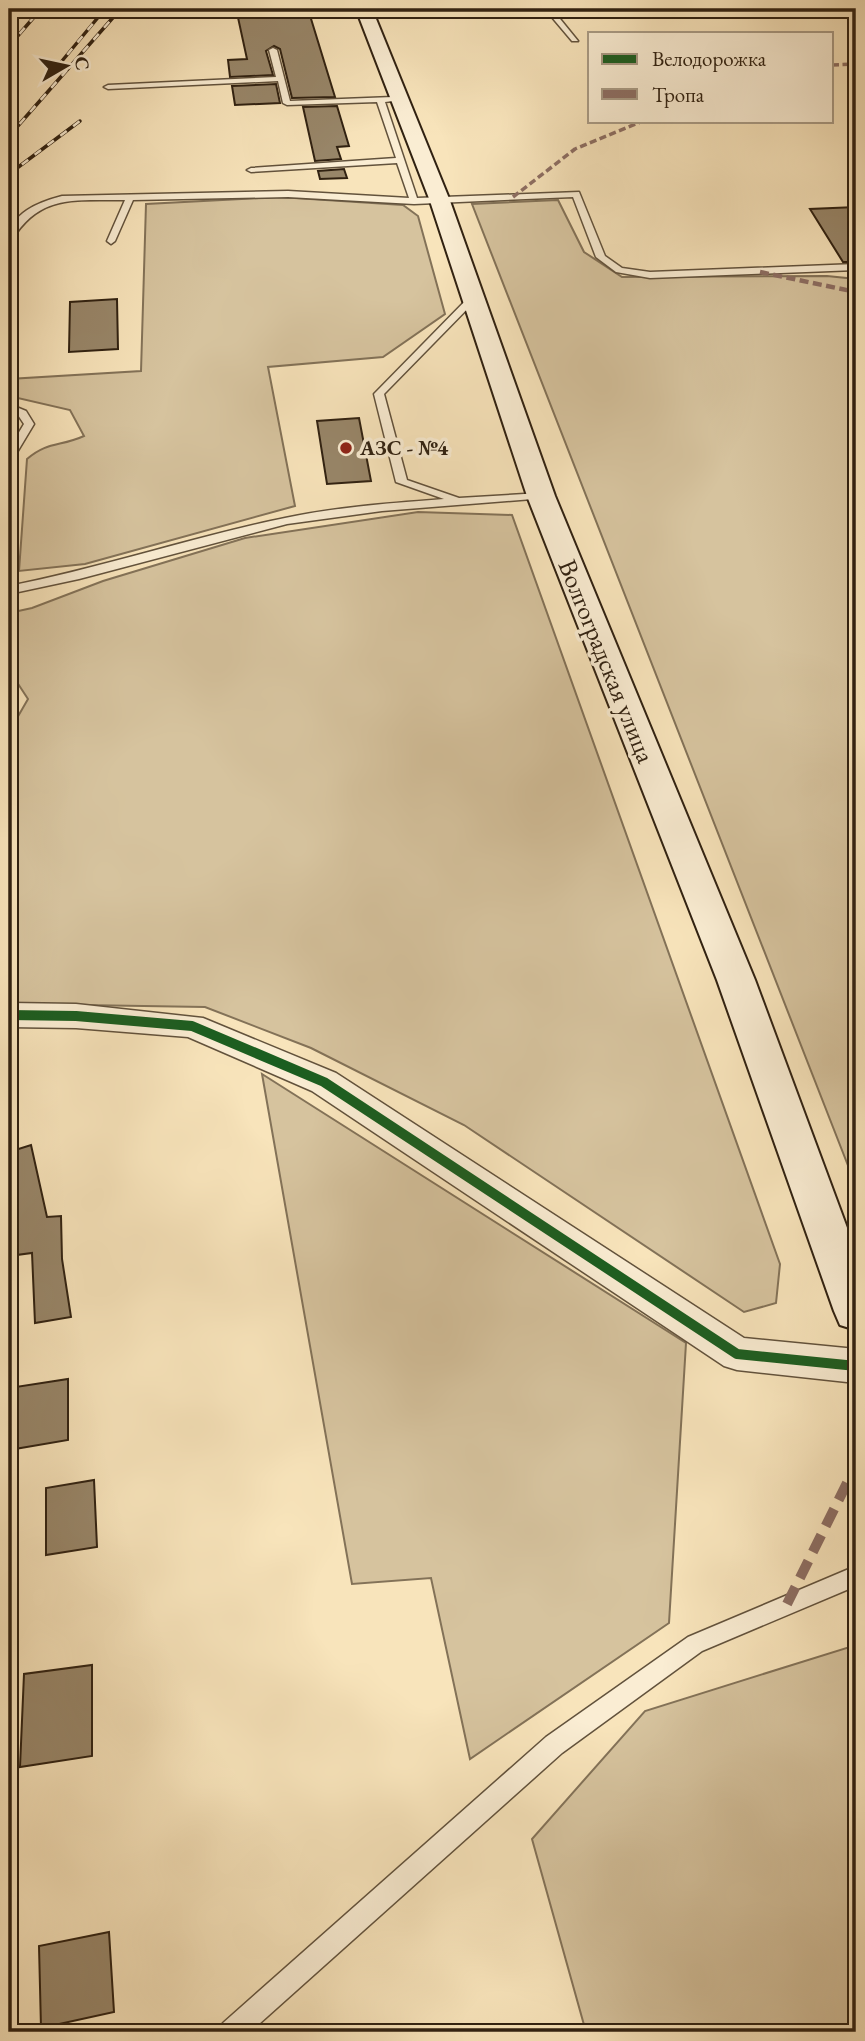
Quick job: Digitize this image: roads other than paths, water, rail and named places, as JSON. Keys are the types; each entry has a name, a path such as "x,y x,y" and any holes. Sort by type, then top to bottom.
{"main road":[{"name":"Волгоградская улица","path":"364,9 390,99 427,201 474,297 541,496 736,980 856,1311"}],"street":[{"path":"9,1015 76,1016 192,1026 324,1082 737,1354 856,1366"}],"lane":[{"path":"548,9 575,40"},
{"path":"273,50 287,103 390,99 400,160 427,201"},
{"path":"108,87 281,79"},
{"path":"251,170 400,160"},
{"path":"9,238 14,226 34,207 48,202 288,194 427,201 576,194 601,257 619,270 677,274 856,267"},
{"path":"111,241 130,198"},
{"path":"463,502 402,482 379,394 474,297"},
{"path":"9,407 22,413 29,424 9,457"},
{"path":"9,590 65,580 286,522 365,509 541,496"},
{"path":"232,2032 554,1745 695,1644 856,1576"}],"railway":[{"path":"9,46 41,9"},
{"path":"57,67 105,9"},
{"path":"9,136 117,13"},
{"path":"9,174 80,121"}],"place":[{"name":"АЗС - №4","path":"346,448"}]}
